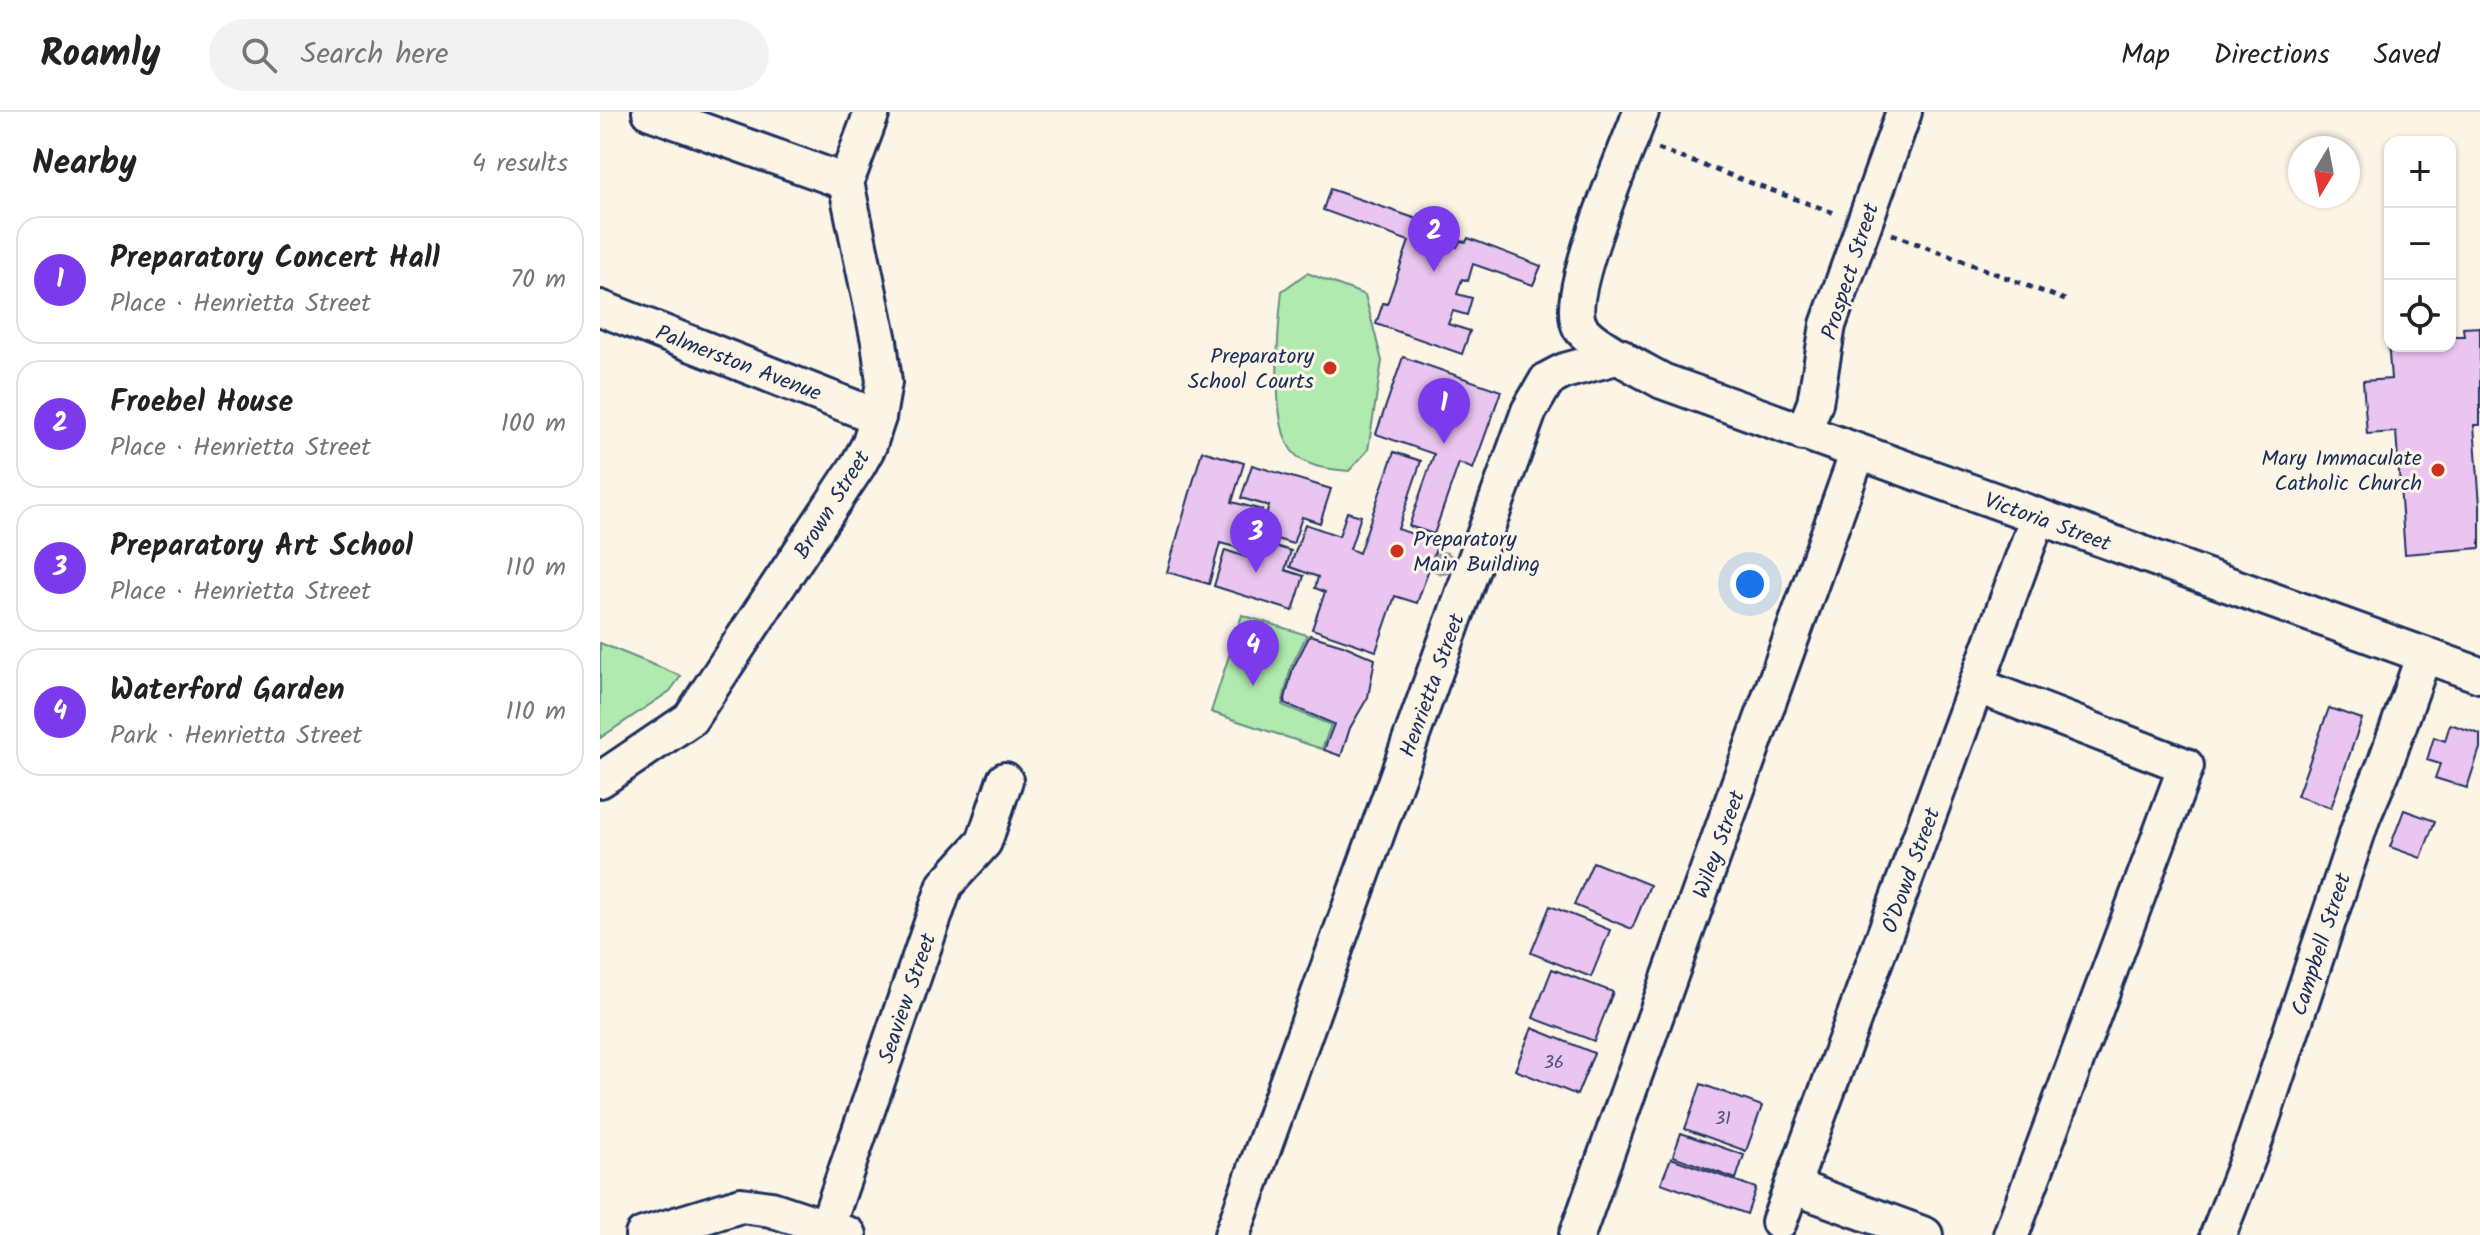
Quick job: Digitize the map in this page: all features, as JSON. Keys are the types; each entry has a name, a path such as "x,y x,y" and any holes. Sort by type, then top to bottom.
{"street":[{"path":"650,112 846,182 872,112"},
{"name":"Prospect Street","path":"1803,433 1815,403 1828,325 1904,112"},
{"path":"1620,356 1598,344 1580,327 1575,305 1586,258 1636,126"},
{"name":"Brown Street","path":"600,780 690,719 858,465 878,417 884,382 879,341 846,182"},
{"name":"Palmerston Avenue","path":"600,308 878,417"},
{"name":"Victoria Street","path":"1620,356 1662,381 2480,675"},
{"name":"Henrietta Street","path":"1232,1235 1529,411 1547,380 1579,366 1620,356"},
{"name":"Wiley Street","path":"1577,1235 1858,452"},
{"name":"O'Dowd Street","path":"1779,1222 2038,517"},
{"name":"Campbell Street","path":"2218,1235 2255,1140 2363,816 2424,655"},
{"path":"1978,686 2186,766 2011,1235"},
{"name":"Seaview Street","path":"838,1231 945,885 984,842 1005,780"},
{"path":"1792,1186 1925,1235"},
{"path":"643,1235 741,1205 771,1209 838,1231"}],"path":[{"path":"1636,126 1863,223 2065,300"}],"green space":[{"name":"Preparatory School Courts","path":"1307,273 1365,295 1382,361 1368,450 1349,471 1318,467 1304,461 1292,451 1285,438 1277,374 1282,291"},
{"path":"1242,615 1307,635 1291,667 1282,705 1331,725 1322,749 1211,712"},
{"path":"600,643 681,676 670,691 600,738"}],"building":[{"path":"1330,189 1449,230 1446,243 1457,247 1460,241 1466,242 1468,238 1541,266 1533,285 1473,264 1468,281 1462,279 1457,294 1472,298 1467,315 1453,311 1448,324 1470,331 1462,354 1376,324 1383,303 1387,304 1409,241 1323,210"},
{"name":"Mary Immaculate Catholic Church","path":"2480,327 2480,425 2474,425 2480,548 2405,554 2396,432 2367,434 2363,381 2391,379 2389,352 2456,352 2456,336 2464,336 2463,328"},
{"path":"1403,357 1501,391 1473,469 1459,463 1434,534 1409,526 1434,454 1376,434"},
{"path":"1202,451 1244,463 1232,502 1262,510 1250,551 1220,543 1209,584 1167,572"},
{"name":"Preparatory Main Building","path":"1394,452 1421,461 1398,529 1438,543 1417,603 1395,596 1376,651 1312,629 1325,592 1315,588 1318,577 1290,567 1305,524 1339,536 1347,512 1361,516 1350,549 1359,553"},
{"path":"1252,465 1331,489 1320,523 1302,517 1293,544 1260,534 1269,506 1241,498"},
{"path":"1258,541 1291,551 1285,570 1304,576 1293,611 1214,586 1225,550 1252,559"},
{"path":"1310,635 1375,659 1368,697 1350,728 1341,756 1324,750 1334,724 1284,703 1293,668"},
{"path":"2329,708 2362,719 2331,808 2297,796"},
{"path":"2450,724 2480,734 2480,748 2467,788 2435,778 2440,764 2427,760 2434,737 2445,741"},
{"path":"2404,810 2435,821 2421,858 2390,847"},
{"path":"1593,862 1650,885 1632,929 1574,905"},
{"path":"1550,906 1610,930 1591,977 1531,953"},
{"path":"1552,969 1613,992 1594,1041 1533,1018"},
{"path":"1532,1028 1594,1053 1577,1095 1515,1070"},
{"path":"1701,1084 1762,1106 1746,1151 1685,1129"},
{"path":"1681,1133 1744,1155 1736,1179 1673,1156"},
{"path":"1671,1158 1756,1188 1747,1214 1661,1183"}],"place":[{"name":"Froebel House","path":"1434,272"},
{"name":"Preparatory School Courts","path":"1330,368"},
{"name":"Preparatory Concert Hall","path":"1444,444"},
{"name":"Mary Immaculate Catholic Church","path":"2438,470"},
{"name":"Preparatory Main Building","path":"1397,551"},
{"name":"Preparatory Art School","path":"1256,573"},
{"name":"Waterford Garden","path":"1253,686"}]}
